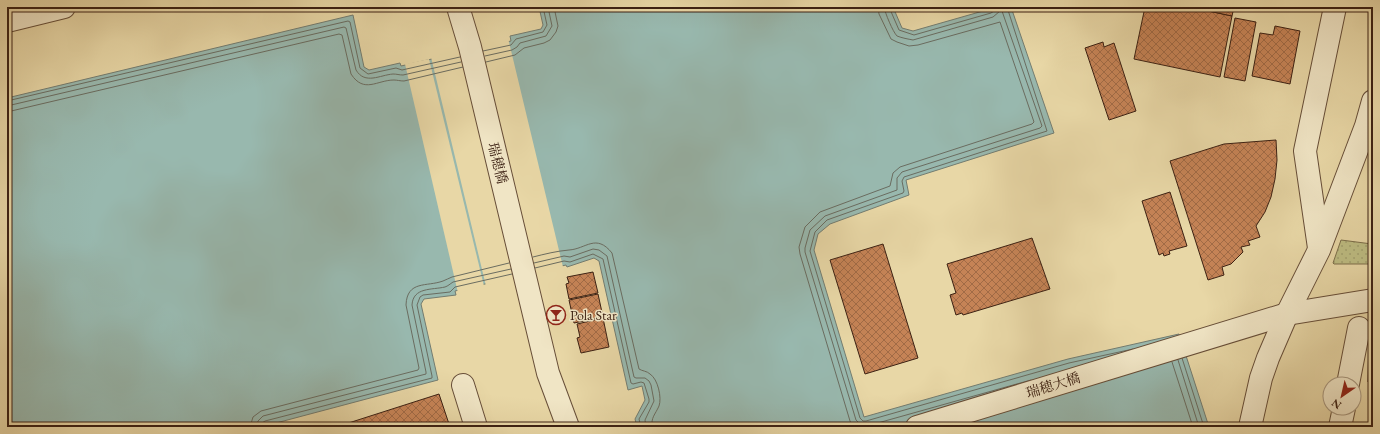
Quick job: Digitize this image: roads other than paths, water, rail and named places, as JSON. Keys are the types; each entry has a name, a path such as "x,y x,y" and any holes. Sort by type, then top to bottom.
{"street":[{"path":"7,21 64,7"},
{"name":"瑞穂橋","path":"458,7 470,47 548,372 568,427"},
{"path":"1319,250 1305,151 1335,7"},
{"path":"1250,427 1261,378 1268,358 1287,314 1319,250 1366,126 1373,102"},
{"name":"瑞穂大橋","path":"917,427 1287,314 1373,300"},
{"path":"1350,376 1359,328"},
{"path":"463,385 476,427"},
{"path":"1340,427 1342,416"}],"water":[{"path":"539,7 893,7 902,28 913,31 997,7 1011,7 1054,133 906,180 909,195 830,224 818,234 814,250 864,417 1068,359 1179,334 1209,427 637,427 635,419 645,400 642,386 628,390 599,261 594,258 567,267 566,265 455,291 456,295 424,299 421,304 438,380 261,427 7,427 7,98 353,15 364,67 369,70 400,63 401,66 511,41 510,36 541,29 543,25"}],"place":[{"name":"Pola Star","path":"556,315"}]}
